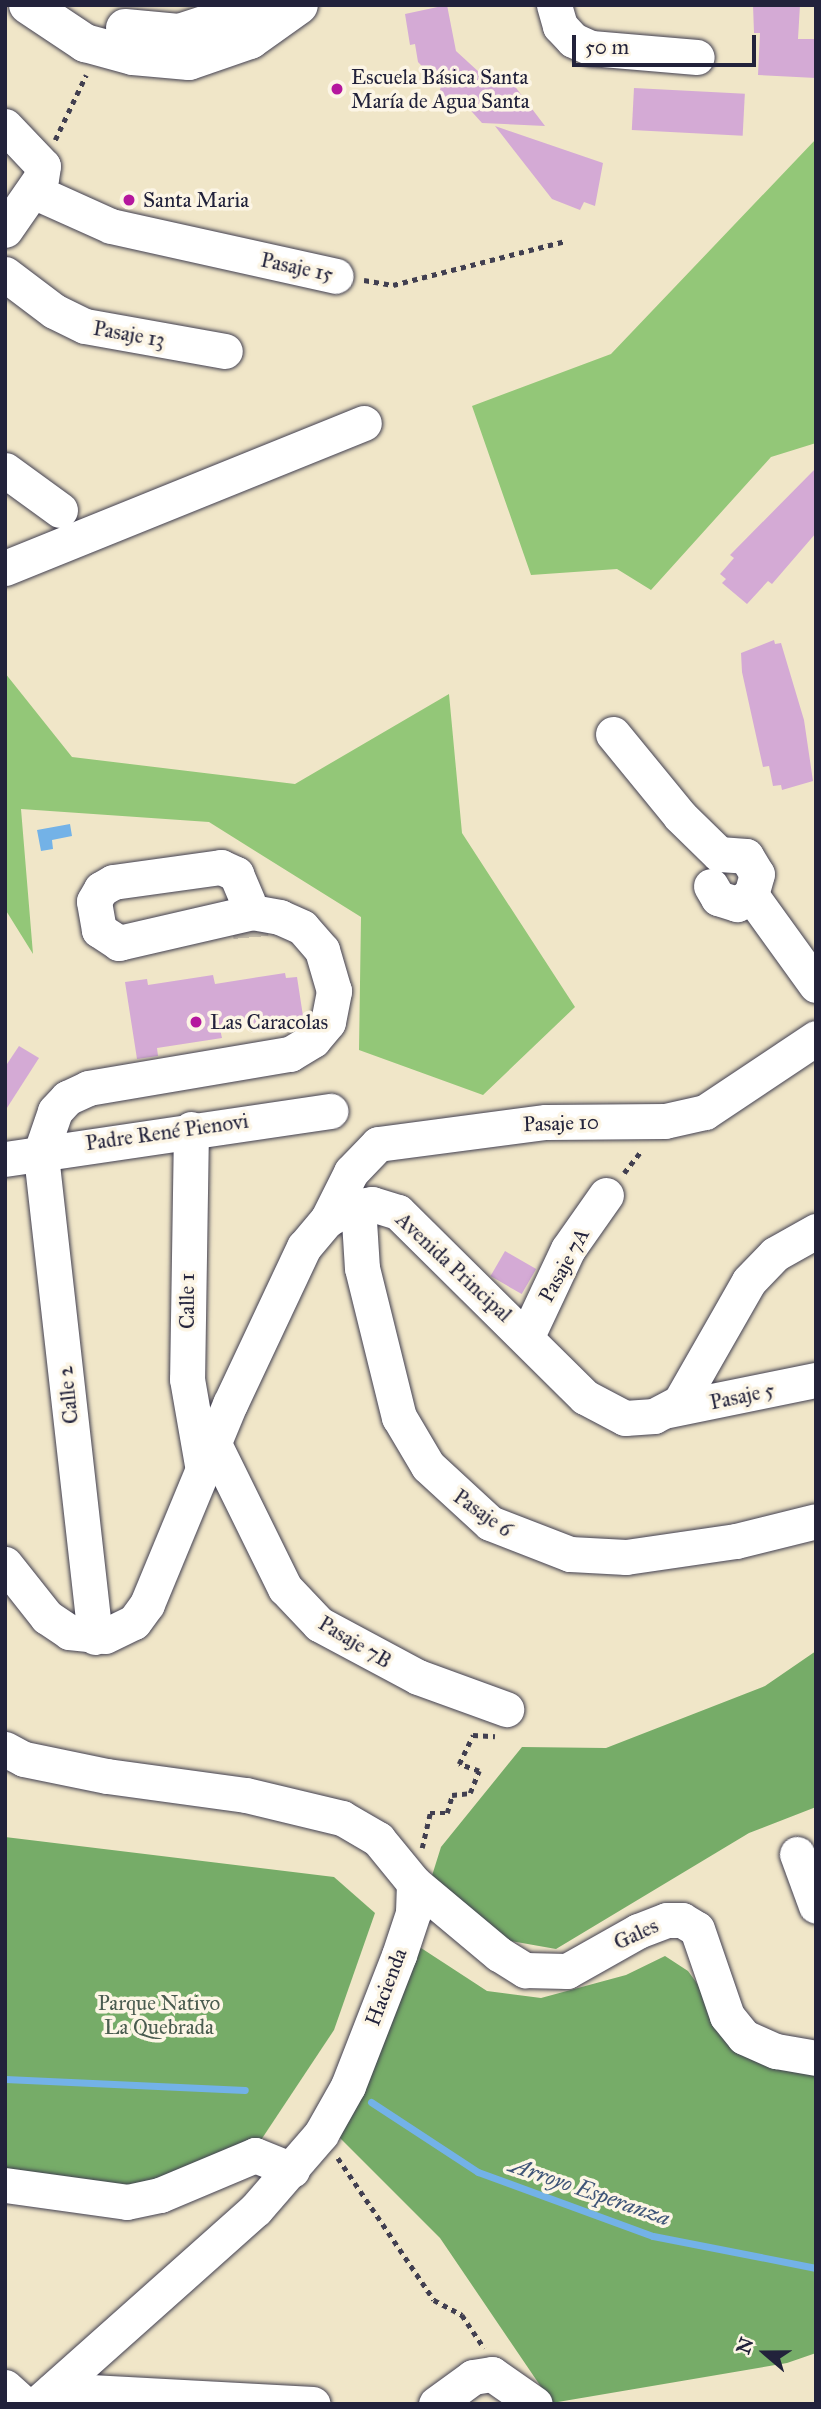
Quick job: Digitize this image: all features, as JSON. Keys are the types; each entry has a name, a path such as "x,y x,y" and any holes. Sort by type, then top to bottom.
{"main road":[{"path":"28,5 85,43 133,57 189,61 250,40 299,5"},
{"path":"72,5 137,32 179,33 238,14 249,5"}],"street":[{"path":"554,5 560,26 573,40 591,48 698,57"},
{"path":"5,126 38,179 5,230"},
{"name":"Pasaje 15","path":"38,179 111,226 336,276"},
{"name":"Pasaje 13","path":"5,274 54,311 85,326 225,351"},
{"path":"5,568 364,424"},
{"path":"5,470 60,510"},
{"path":"613,734 680,817 719,854 746,856 757,874 751,895 737,904 718,898 711,886"},
{"path":"41,1152 55,1111 67,1098 88,1088 290,1054 313,1040 328,1023 334,991 322,950 302,927 280,916 253,912 119,943 99,930 94,901 101,889 113,882 221,867 236,874 248,902"},
{"path":"751,895 816,985"},
{"name":"Pasaje 10","path":"327,1220 351,1172 378,1144 546,1122 665,1121 705,1112 816,1038"},
{"name":"Padre René Pienovi","path":"5,1159 191,1129 330,1111"},
{"name":"Calle 1","path":"191,1129 187,1378 208,1458"},
{"name":"Calle 2","path":"41,1152 95,1637"},
{"name":"Pasaje 7A","path":"527,1336 568,1249 606,1195"},
{"path":"5,1564 57,1626 95,1637 125,1628 141,1613 304,1247 327,1220 358,1205"},
{"name":"Avenida Principal","path":"358,1205 385,1206 409,1221 527,1336 585,1397 610,1414 640,1419 668,1410"},
{"name":"Pasaje 6","path":"358,1205 362,1268 399,1417 440,1480 490,1523 561,1551 626,1558 736,1541 816,1521"},
{"path":"668,1410 691,1390 748,1281 775,1254 816,1231"},
{"name":"Pasaje 5","path":"668,1410 816,1380"},
{"name":"Pasaje 7B","path":"208,1458 285,1588 319,1624 418,1677 506,1709"},
{"path":"5,1749 24,1759 107,1776 246,1795 342,1818 378,1839 414,1883"},
{"path":"797,1854 816,1906"},
{"name":"Gales","path":"414,1883 499,1954 525,1970 567,1970 638,1931 667,1920 682,1920 697,1929 727,2016 744,2037 776,2051 816,2058"},
{"name":"Hacienda","path":"38,2399 256,2210 321,2134 348,2086 399,1955 413,1913 414,1883"},
{"path":"5,2185 127,2202 160,2195 255,2155 292,2170"},
{"path":"436,2404 473,2377 492,2374 535,2404"},
{"path":"5,2388 38,2399 313,2404"}],"path":[{"path":"38,179 87,71"},
{"name":"Pasaje 15","path":"336,276 393,285 565,241"},
{"path":"606,1195 665,1121"},
{"path":"414,1883 430,1813 447,1813 452,1794 470,1793 479,1771 459,1764 473,1735 494,1739 506,1709"},
{"path":"321,2134 435,2300 462,2315 486,2351 492,2374"}],"green space":[{"path":"816,139 816,443 771,457 651,590 617,569 531,575 472,406 611,354"},
{"path":"5,673 72,757 295,784 449,694 462,833 575,1007 483,1095 359,1050 361,917 209,822 21,809 33,954 5,909"},
{"path":"816,1651 816,1807 749,1833 556,1949 500,1939 430,1882 441,1847 522,1747 606,1748 765,1686"},
{"name":"Parque Nativo La Quebrada","path":"5,1837 334,1877 375,1913 334,2030 261,2140 206,2189 5,2179"},
{"path":"418,1946 487,1991 541,1998 626,1975 665,1956 688,1971 730,2029 816,2068 816,2353 787,2363 552,2403 440,2238 339,2137"}],"water":[{"path":"70,824 72,836 52,840 53,849 41,851 37,830"}],"building":[{"path":"447,5 456,51 492,84 504,72 545,126 482,123 464,103 455,112 439,94 441,86 418,62 415,44 410,45 405,14"},
{"path":"753,5 800,5 798,39 816,39 816,78 758,75 760,33 754,33"},
{"path":"634,88 745,94 743,136 632,130"},
{"path":"495,126 603,163 595,206 584,202 580,210 552,199"},
{"path":"816,468 816,533 772,584 768,581 747,604 722,583 726,579 720,574 734,558 730,555"},
{"path":"774,640 775,644 781,643 804,720 813,781 782,790 781,785 773,786 769,766 763,767 742,672 741,653"},
{"name":"Las Caracolas","path":"285,973 286,978 297,977 303,1016 220,1029 222,1038 157,1048 158,1056 137,1059 125,982 147,979 148,985 213,975 215,984"},
{"path":"19,1046 39,1058 5,1111 5,1067"},
{"path":"505,1251 536,1269 522,1294 491,1276"}],"waterway":[{"name":"Arroyo Esperanza","path":"5,2079 245,2090"},
{"name":"Arroyo Esperanza","path":"371,2102 478,2172 653,2236 816,2268"}],"tunnel":[{"path":"248,902 252,950"}],"place":[{"name":"Escuela Básica Santa María de Agua Santa","path":"337,89"},
{"name":"Santa Maria","path":"129,200"},
{"name":"Las Caracolas","path":"196,1022"}]}
